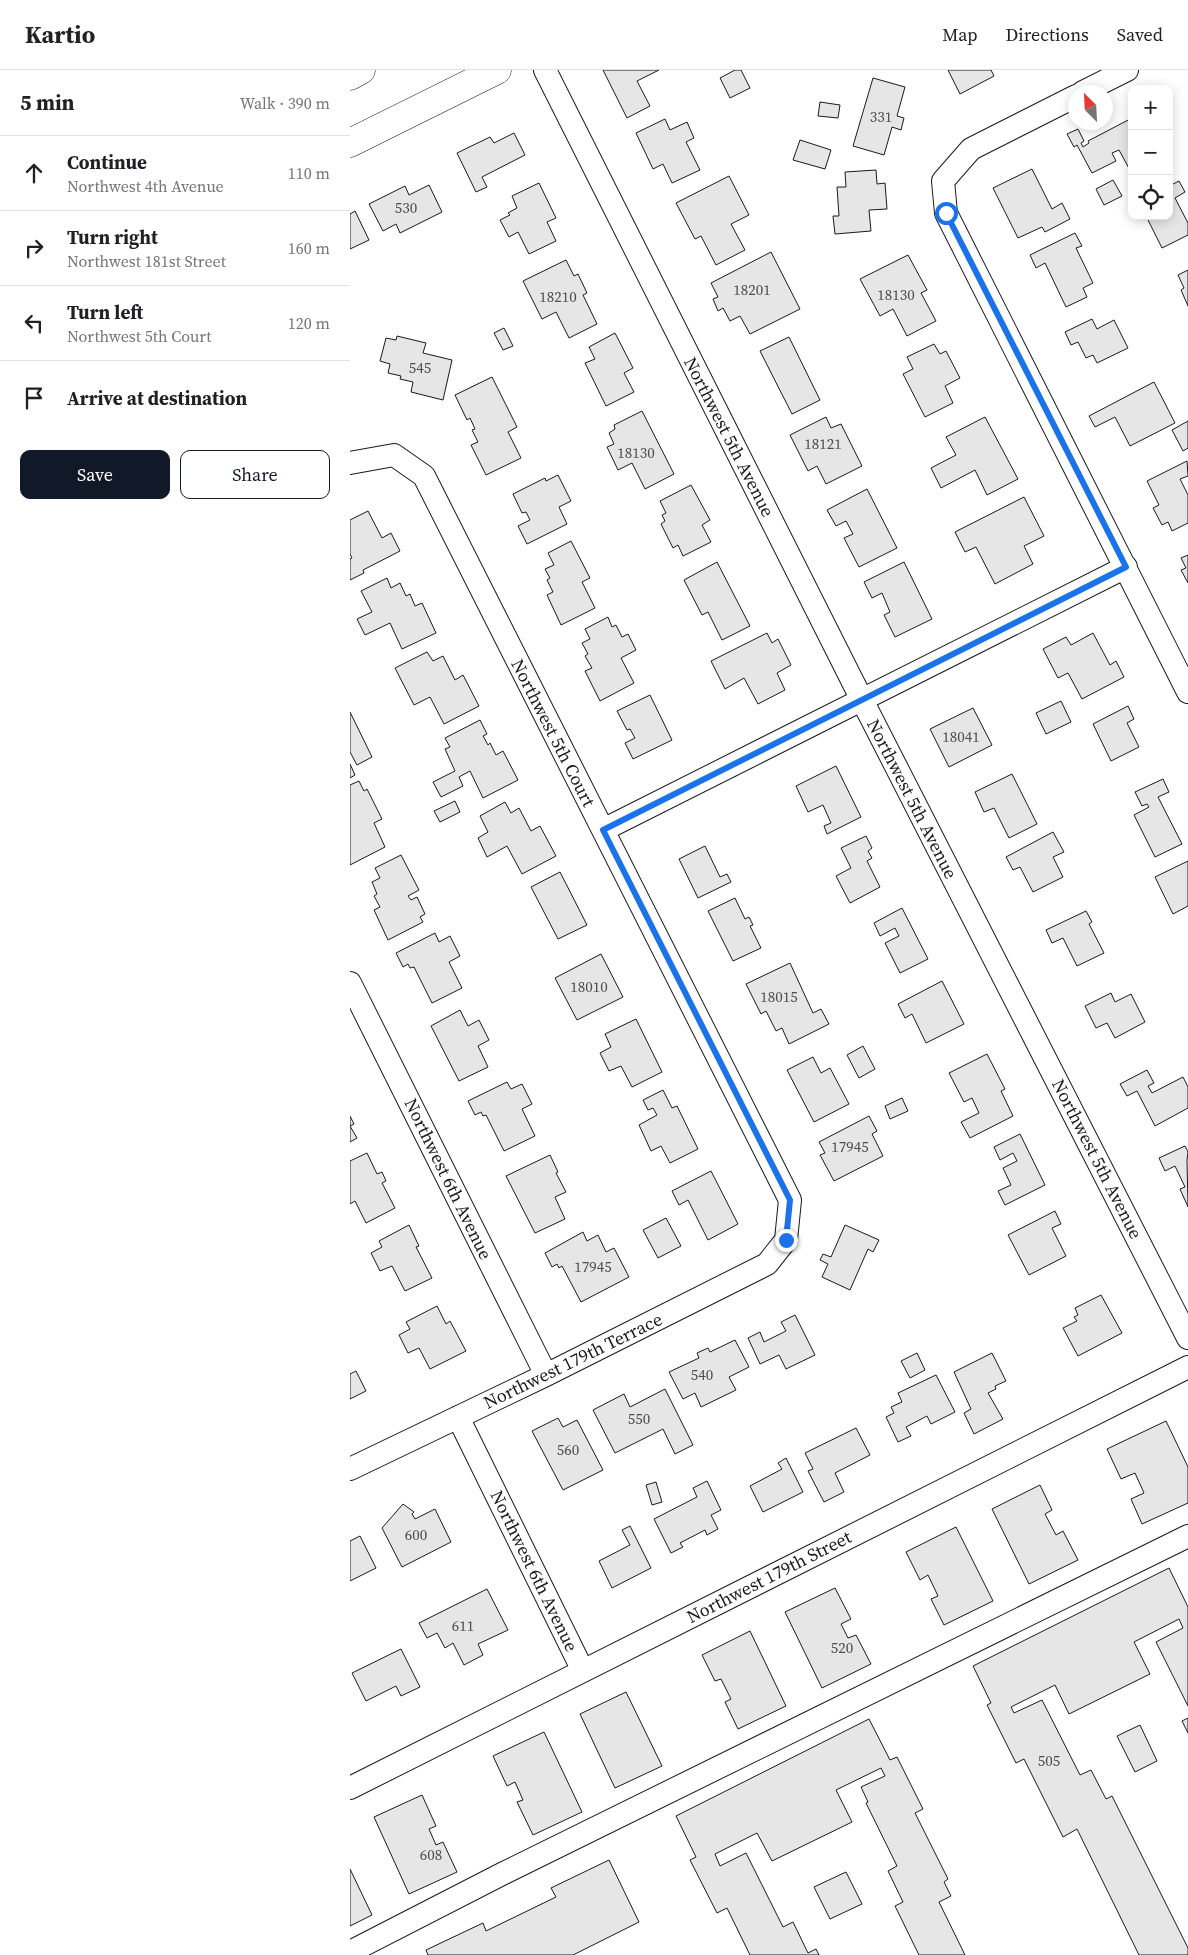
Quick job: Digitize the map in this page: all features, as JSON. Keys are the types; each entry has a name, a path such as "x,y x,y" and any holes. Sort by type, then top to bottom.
{"main road":[{"path":"350,76 361,70"},
{"path":"412,112 460,70"},
{"path":"350,143 498,70"}],"street":[{"name":"Northwest 5th Avenue","path":"545,70 862,700 1188,1338"},
{"path":"1097,85 1127,70"},
{"path":"1068,100 972,149 943,181 946,213 1188,692"},
{"name":"Northwest 5th Court","path":"350,462 394,455 424,476 790,1200 786,1240"},
{"path":"603,830 1126,567"},
{"name":"Northwest 6th Avenue","path":"350,982 546,1375"},
{"name":"Northwest 179th Terrace","path":"350,1469 546,1375 767,1264 786,1240"},
{"name":"Northwest 179th Street","path":"350,1788 1188,1367"},
{"name":"Northwest 6th Avenue","path":"458,1416 583,1671"},
{"path":"350,1952 494,1878 1188,1536"}],"building":[{"path":"603,70 659,70 637,81 650,106 627,118"},
{"path":"735,70 741,70 750,88 730,98 720,78"},
{"path":"948,70 991,70 994,76 960,94"},
{"path":"873,78 905,87 897,116 904,118 901,130 892,127 884,155 853,146"},
{"path":"820,102 840,105 838,118 818,116"},
{"path":"665,119 670,130 687,122 694,138 686,142 700,170 672,183 663,164 653,169 636,133"},
{"path":"1128,120 1128,166 1119,150 1112,153 1116,161 1092,173 1077,145 1074,147 1067,134 1078,130 1084,141 1081,143 1083,147 1089,143 1088,141 1109,130 1113,130 1113,128"},
{"path":"514,133 525,155 482,177 487,187 476,192 457,153 490,137 494,143"},
{"path":"800,140 831,150 825,169 793,160"},
{"path":"1032,169 1052,209 1062,203 1070,219 1045,232 1042,227 1018,238 993,188"},
{"path":"876,170 877,184 885,183 887,209 869,210 871,231 835,234 833,216 839,216 837,187 846,187 845,172"},
{"path":"729,176 749,215 731,224 745,250 716,265 701,236 695,239 676,203"},
{"path":"1113,180 1122,196 1104,205 1096,189"},
{"path":"1179,181 1185,192 1175,198 1188,223 1188,235 1162,248 1148,220 1173,220 1173,184"},
{"path":"539,183 556,218 547,222 556,241 529,254 518,232 509,237 500,220 510,215 508,213 517,208 512,196"},
{"path":"429,185 442,212 400,233 396,224 383,231 369,204 405,186 409,195"},
{"path":"355,211 369,240 350,249 350,214"},
{"path":"1075,233 1082,246 1076,248 1093,283 1083,288 1087,297 1066,307 1045,263 1036,268 1030,255"},
{"path":"771,252 800,309 750,334 740,316 730,321 723,308 718,311 713,299 718,297 711,283"},
{"path":"908,255 927,290 921,293 936,321 907,336 893,309 880,316 860,279"},
{"path":"566,260 574,276 578,274 587,293 583,295 597,324 569,338 556,312 542,319 523,281"},
{"path":"1188,270 1188,306 1181,290 1184,288 1178,275"},
{"path":"1092,319 1097,329 1114,320 1128,348 1097,363 1093,355 1086,358 1078,342 1071,345 1065,332"},
{"path":"504,328 513,346 503,350 494,333"},
{"path":"615,333 633,368 624,373 634,392 606,406 585,363 595,359 589,347"},
{"path":"397,336 426,343 423,353 452,360 443,400 411,392 413,382 400,379 401,376 388,373 390,364 380,361 386,338 396,340"},
{"path":"789,337 820,400 792,414 760,351"},
{"path":"934,344 940,354 946,351 960,378 945,386 953,403 925,417 903,374 913,369 907,357"},
{"path":"492,377 517,427 508,432 521,458 486,475 471,445 478,442 472,430 475,429 470,418 467,420 455,395"},
{"path":"1154,382 1175,423 1130,446 1115,417 1095,427 1089,416"},
{"path":"642,411 674,474 645,489 632,463 618,470 607,447 614,444 609,433 615,429 614,425"},
{"path":"826,417 831,428 841,424 862,466 826,484 817,466 808,471 790,435"},
{"path":"985,417 1018,479 987,495 975,470 941,488 931,468 956,455 946,437"},
{"path":"1188,421 1188,448 1183,451 1172,430"},
{"path":"1187,461 1188,476 1180,479 1188,495 1188,523 1172,531 1168,522 1162,525 1153,508 1159,505 1147,481"},
{"path":"558,475 571,501 559,507 567,524 527,544 518,526 530,520 526,512 522,513 513,494 545,478 546,481"},
{"path":"691,485 710,520 702,525 711,542 683,556 678,545 673,548 661,524 665,521 662,515 666,513 660,501"},
{"path":"867,489 897,548 859,567 844,538 853,534 846,521 836,526 827,510"},
{"path":"1024,497 1044,536 1024,546 1033,564 995,584 976,547 965,552 955,532"},
{"path":"368,511 382,538 391,533 400,551 363,570 364,573 350,580 350,559 352,558 350,554 350,520"},
{"path":"571,541 590,578 582,582 595,608 561,625 547,595 553,592 547,580 550,578 545,569 554,565 548,553"},
{"path":"1188,555 1188,583 1181,570 1186,568 1181,558"},
{"path":"717,562 750,626 722,640 708,612 702,615 684,580"},
{"path":"904,562 932,619 895,637 884,615 890,612 882,593 872,598 864,582"},
{"path":"387,578 391,588 400,583 406,596 410,594 415,606 422,603 436,633 402,649 390,623 365,635 357,619 372,612 361,591"},
{"path":"608,617 612,627 616,625 622,637 628,634 636,650 621,658 634,683 600,701 585,671 592,668 585,656 588,654 582,643 590,639 585,629"},
{"path":"767,633 772,643 778,639 791,665 777,673 785,690 758,704 744,678 725,689 711,661"},
{"path":"1093,633 1110,665 1116,661 1124,677 1082,699 1068,673 1058,678 1043,649 1066,637 1071,645"},
{"path":"427,652 433,661 443,656 455,680 463,675 479,706 444,724 430,697 414,705 395,668"},
{"path":"650,695 672,740 633,759 625,743 635,738 630,729 627,730 617,711"},
{"path":"1061,701 1071,722 1046,734 1036,713"},
{"path":"1128,706 1134,719 1127,723 1139,747 1111,761 1093,724"},
{"path":"973,708 992,745 949,767 930,729"},
{"path":"350,712 372,757 357,765 350,752"},
{"path":"480,720 487,734 483,736 488,745 490,743 496,755 503,751 518,780 483,798 470,771 459,777 463,786 441,797 433,782 455,771 445,749 450,747 445,738"},
{"path":"350,764 355,775 350,778"},
{"path":"836,766 861,817 827,834 824,826 831,823 823,805 808,812 796,786"},
{"path":"1012,774 1037,824 1009,838 994,808 984,812 975,792"},
{"path":"1163,779 1169,792 1158,797 1182,844 1155,857 1134,815 1149,807 1147,804 1142,806 1135,792"},
{"path":"359,781 364,791 367,789 382,819 374,823 385,847 350,865 350,785"},
{"path":"455,801 460,812 440,822 434,811"},
{"path":"505,802 511,813 519,808 531,831 540,826 556,856 522,874 507,846 487,857 478,838 488,832 480,816"},
{"path":"1053,832 1064,852 1053,857 1063,877 1033,892 1020,867 1013,870 1006,857"},
{"path":"866,836 872,848 868,851 872,858 867,861 880,887 850,903 836,876 851,868 841,848"},
{"path":"705,846 720,877 727,874 731,882 698,898 679,859"},
{"path":"401,855 419,890 408,896 411,900 417,897 425,914 420,917 423,922 388,940 374,910 380,907 374,896 377,894 372,882 380,878 375,868"},
{"path":"1188,861 1188,906 1173,914 1155,877"},
{"path":"560,872 587,925 558,939 531,887"},
{"path":"735,898 745,919 749,917 753,925 750,926 761,948 733,961 708,911"},
{"path":"902,908 928,959 900,973 885,943 899,936 895,928 880,936 874,923"},
{"path":"1086,911 1092,922 1089,924 1104,953 1077,966 1063,938 1052,943 1046,930"},
{"path":"435,933 439,942 450,936 460,956 449,962 462,988 432,1003 414,967 410,968 408,964 403,967 396,953"},
{"path":"601,954 623,997 577,1020 555,978"},
{"path":"790,963 813,1013 821,1009 829,1024 789,1044 782,1028 776,1031 766,1011 761,1014 746,984"},
{"path":"942,981 964,1024 926,1043 912,1014 905,1018 898,1004"},
{"path":"1111,993 1115,1002 1131,994 1145,1022 1115,1038 1107,1023 1096,1028 1085,1006"},
{"path":"460,1010 468,1026 479,1020 489,1040 478,1046 488,1067 459,1081 431,1026"},
{"path":"636,1019 662,1072 632,1087 621,1066 609,1071 600,1053 611,1047 605,1034"},
{"path":"863,1046 875,1069 859,1078 847,1055"},
{"path":"987,1054 1005,1089 1001,1091 1013,1116 970,1138 961,1122 979,1113 972,1098 964,1102 949,1073"},
{"path":"813,1057 821,1073 830,1068 849,1104 814,1122 787,1070"},
{"path":"1147,1070 1154,1083 1148,1086 1152,1093 1183,1077 1188,1087 1188,1108 1155,1126 1137,1091 1127,1096 1120,1084"},
{"path":"507,1082 511,1089 522,1084 532,1104 522,1109 535,1136 504,1151 486,1115 483,1116 481,1112 475,1115 468,1101"},
{"path":"663,1090 672,1108 677,1106 698,1149 670,1163 661,1146 651,1151 639,1125 657,1115 653,1108 648,1110 643,1100"},
{"path":"902,1098 908,1111 890,1119 885,1106"},
{"path":"350,1116 354,1124 350,1126"},
{"path":"869,1116 877,1131 872,1134 883,1156 834,1181 820,1155 825,1153 819,1142"},
{"path":"350,1126 357,1138 350,1142"},
{"path":"1020,1134 1045,1185 1005,1205 998,1191 1011,1185 1003,1168 1017,1161 1013,1153 1000,1160 994,1147"},
{"path":"1185,1146 1188,1152 1188,1207 1180,1189 1185,1187 1175,1166 1165,1171 1159,1158"},
{"path":"367,1153 377,1174 382,1172 386,1181 382,1183 395,1208 366,1223 355,1201 350,1204 350,1161"},
{"path":"550,1155 558,1172 556,1173 566,1192 555,1197 565,1219 535,1233 506,1176"},
{"path":"711,1171 738,1224 708,1240 688,1200 679,1205 672,1191"},
{"path":"1055,1211 1061,1224 1052,1228 1066,1256 1029,1275 1008,1235"},
{"path":"666,1218 681,1246 658,1258 643,1230"},
{"path":"409,1225 419,1246 416,1247 432,1278 405,1291 392,1266 380,1271 371,1253 382,1247 379,1241"},
{"path":"845,1225 879,1240 873,1252 868,1249 850,1290 822,1277 828,1264 820,1260 823,1254 831,1257"},
{"path":"583,1232 587,1241 598,1235 606,1252 614,1248 629,1277 581,1302 562,1266 559,1268 557,1264 552,1267 545,1253"},
{"path":"1101,1295 1122,1333 1078,1356 1063,1328 1077,1321 1074,1317 1078,1315 1075,1308"},
{"path":"437,1306 446,1324 450,1321 466,1351 430,1369 419,1348 408,1353 399,1335 410,1329 406,1322"},
{"path":"795,1315 815,1355 786,1369 779,1355 760,1364 748,1338 760,1332 764,1342 786,1331 781,1322"},
{"path":"735,1340 749,1367 729,1377 736,1390 701,1407 695,1393 683,1399 669,1372 699,1358 697,1353 708,1348 710,1352"},
{"path":"917,1353 925,1370 910,1378 901,1361"},
{"path":"992,1353 1006,1381 995,1386 996,1389 988,1393 1003,1419 974,1434 964,1413 971,1409 954,1372"},
{"path":"356,1371 366,1391 350,1399 350,1374"},
{"path":"936,1375 955,1412 931,1424 927,1416 906,1427 911,1436 898,1442 886,1417 894,1413 891,1407 902,1402 898,1393"},
{"path":"665,1389 693,1445 675,1454 663,1429 615,1453 593,1410 624,1394 630,1407"},
{"path":"558,1418 563,1427 577,1420 603,1470 563,1490 532,1431"},
{"path":"1166,1421 1188,1467 1188,1503 1142,1524 1131,1499 1144,1493 1135,1473 1121,1479 1107,1449"},
{"path":"856,1428 870,1455 835,1473 844,1492 824,1502 808,1471 813,1469 805,1453"},
{"path":"786,1458 803,1492 763,1512 750,1486 782,1469 778,1463"},
{"path":"707,1481 721,1510 711,1515 718,1529 707,1535 705,1530 680,1543 683,1547 671,1553 654,1519 697,1497 693,1488"},
{"path":"656,1482 662,1502 652,1505 646,1485"},
{"path":"1040,1485 1052,1510 1045,1514 1056,1535 1063,1531 1078,1560 1029,1584 992,1509"},
{"path":"403,1504 414,1512 412,1514 415,1519 435,1509 451,1542 402,1567 382,1528"},
{"path":"630,1526 651,1568 612,1588 599,1561 630,1545 622,1530"},
{"path":"956,1527 993,1601 944,1625 931,1599 938,1596 928,1575 920,1580 906,1552"},
{"path":"360,1536 376,1568 350,1581 350,1541"},
{"path":"1169,1568 1188,1607 1188,1706 1156,1642 1183,1628 1179,1619 1134,1642 1150,1674 1069,1714 1055,1685 1011,1707 1014,1713 1042,1700 1080,1775 1091,1770 1106,1799 1112,1796 1188,1948 1188,1955 1139,1955 1077,1829 1063,1837 1024,1759 1016,1763 987,1705 991,1703 973,1666"},
{"path":"835,1588 851,1619 841,1624 848,1638 856,1635 871,1664 822,1688 785,1612"},
{"path":"487,1589 508,1630 478,1644 483,1655 464,1665 453,1643 445,1648 437,1633 427,1638 419,1623"},
{"path":"750,1631 786,1706 738,1729 725,1702 731,1699 721,1679 715,1681 702,1655"},
{"path":"401,1649 420,1687 401,1696 396,1686 366,1701 352,1673"},
{"path":"626,1692 662,1766 615,1788 580,1714"},
{"path":"1188,1718 1188,1733 1182,1721"},
{"path":"869,1719 890,1760 897,1757 923,1809 915,1813 948,1879 944,1882 951,1896 939,1902 965,1955 919,1955 895,1906 903,1902 888,1871 897,1866 866,1803 868,1802 861,1787 885,1776 881,1768 836,1790 852,1822 772,1861 757,1833 715,1854 720,1866 746,1853 783,1927 793,1922 808,1953 816,1949 819,1955 750,1955 727,1908 717,1913 690,1860 696,1857 676,1816"},
{"path":"1140,1725 1157,1761 1135,1772 1117,1736"},
{"path":"544,1732 582,1812 533,1835 517,1802 523,1800 515,1782 507,1786 493,1756"},
{"path":"422,1795 436,1826 429,1829 436,1845 443,1842 457,1872 409,1894 374,1817"},
{"path":"609,1860 639,1922 573,1955 428,1955 426,1950 483,1923 486,1931 556,1897 551,1888"},
{"path":"350,1869 372,1915 350,1926"},
{"path":"846,1872 862,1904 830,1919 814,1887"}],"route":[{"path":"786,1240 790,1200 603,830 1126,567 946,213"}]}
